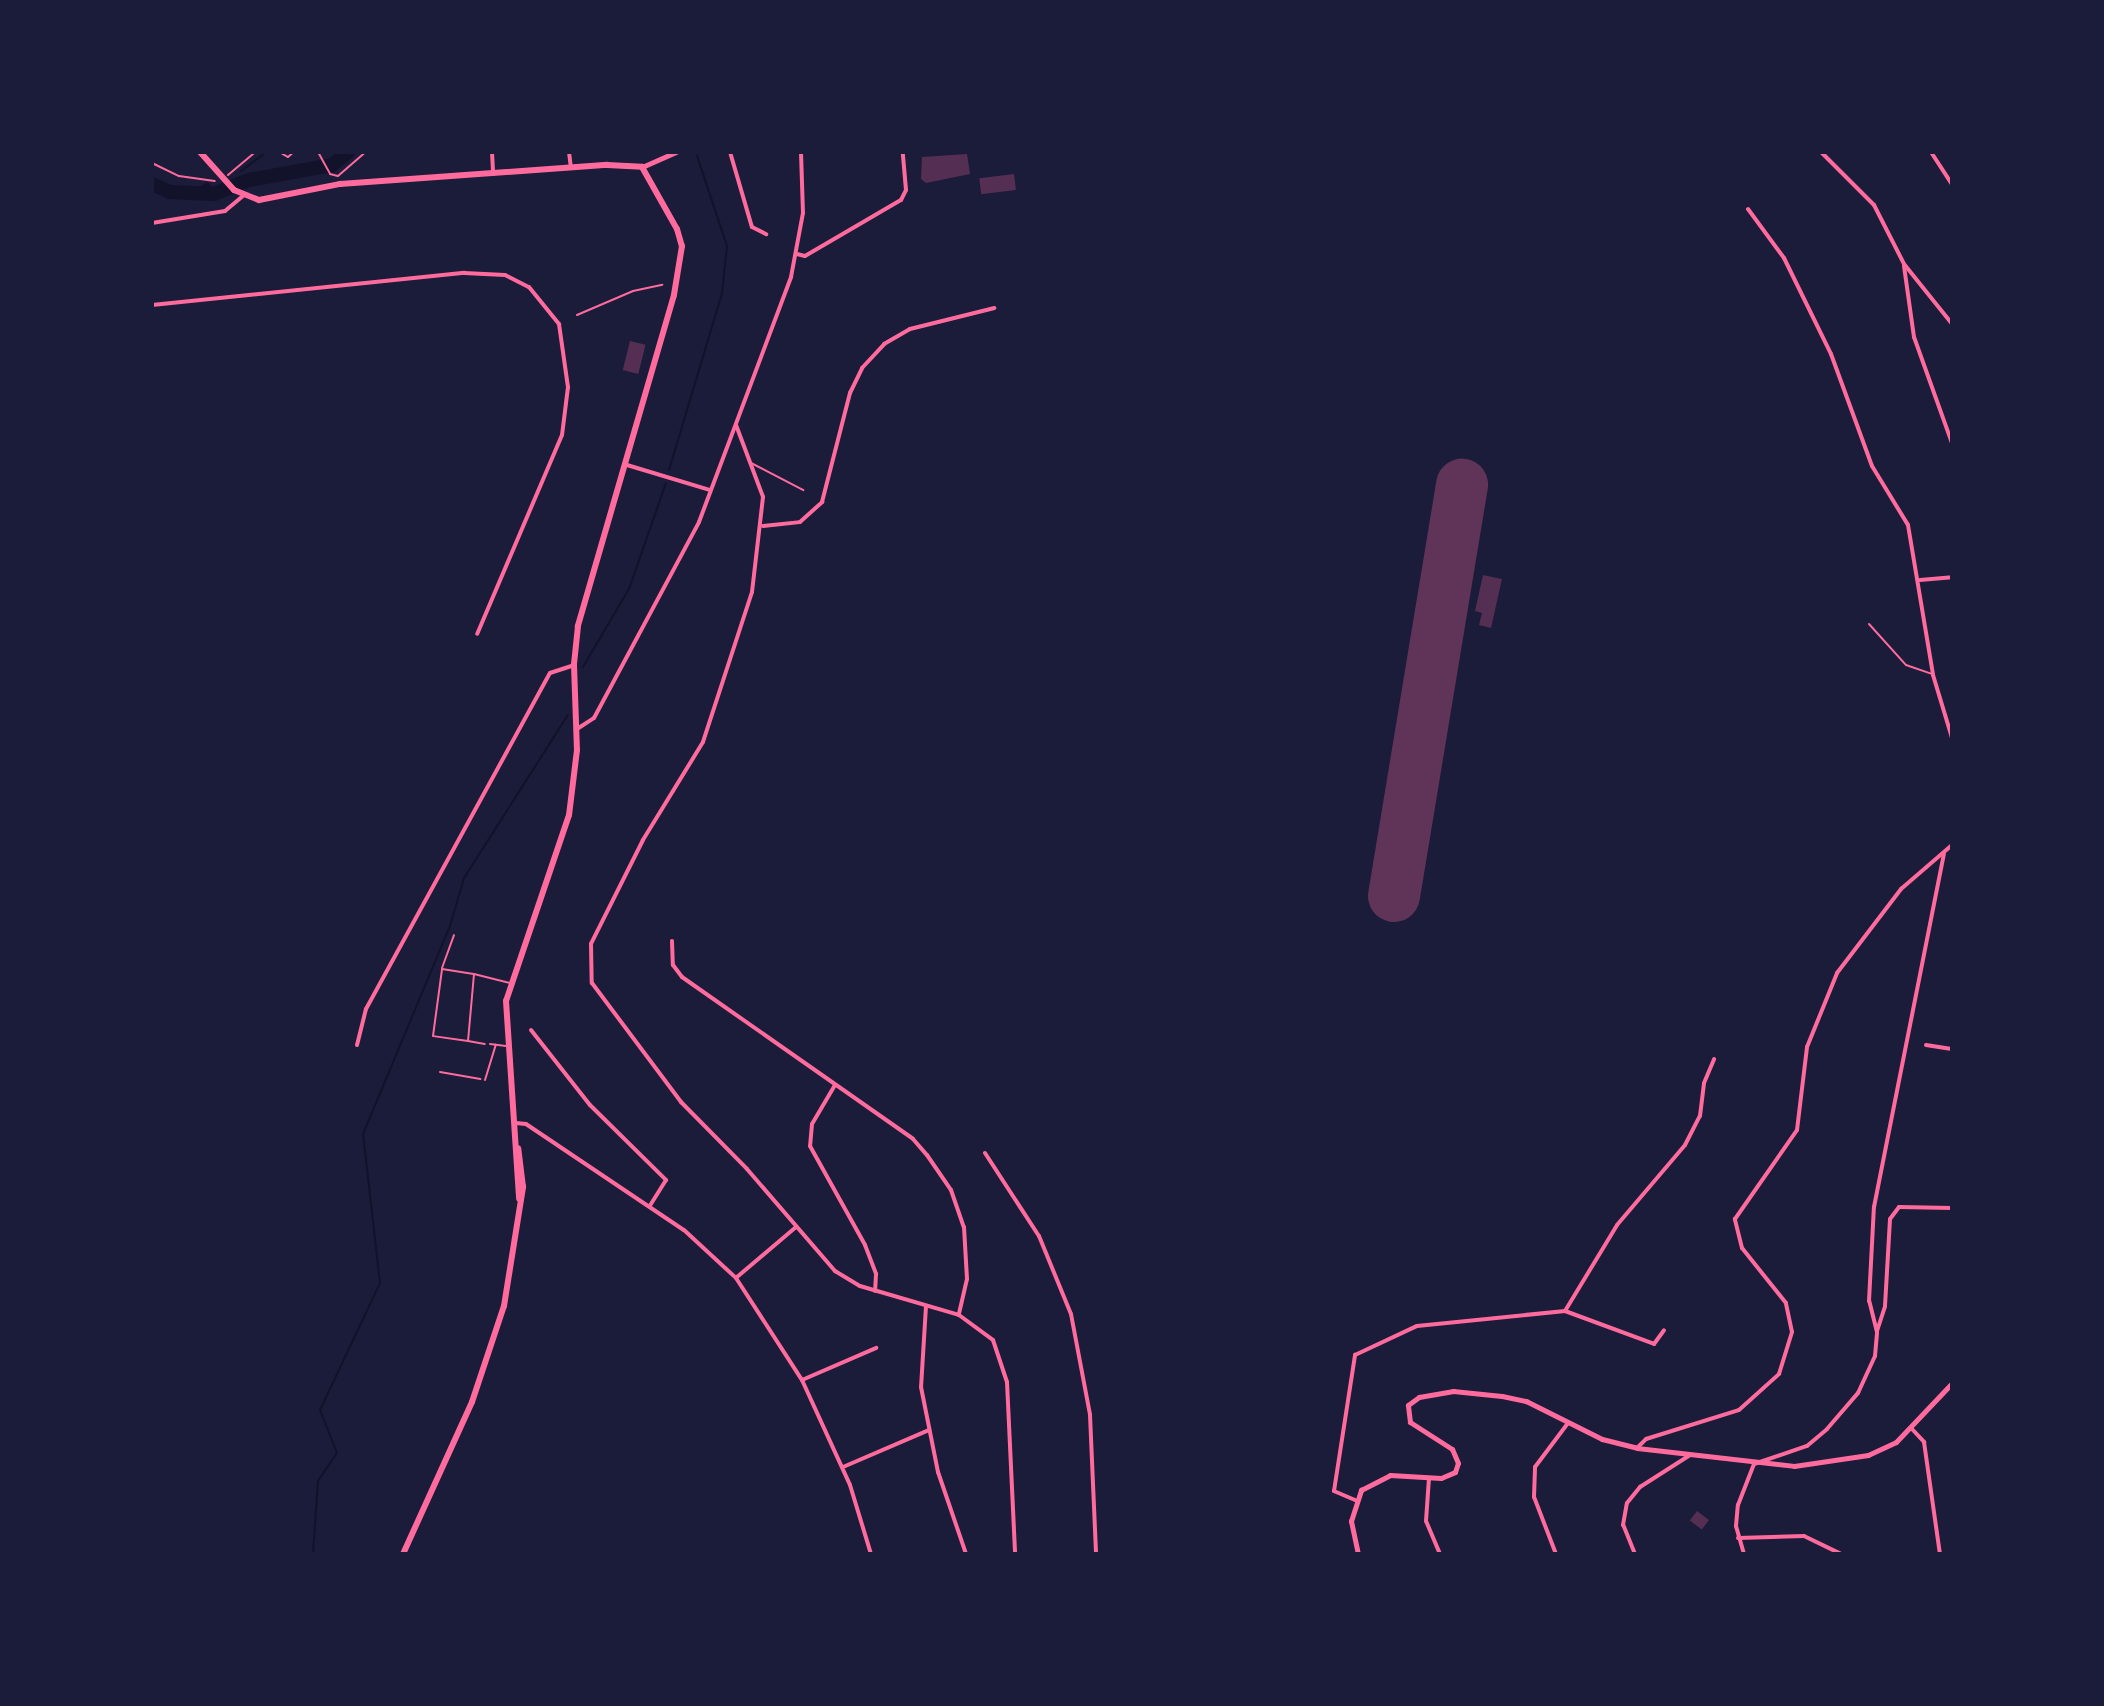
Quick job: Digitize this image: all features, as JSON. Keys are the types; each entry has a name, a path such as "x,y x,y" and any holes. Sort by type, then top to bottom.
{"main road":[{"path":"200,152 223,180 240,194 259,200 340,184 571,168 642,167 682,246 674,295 578,626 574,665 577,729 569,815 510,983 506,1046 516,1123 514,1165 519,1199 504,1306 489,1360 403,1554"}],"street":[{"path":"492,152 494,175"},
{"path":"569,152 571,168"},
{"path":"642,167 676,152"},
{"path":"730,152 752,227 766,234"},
{"path":"577,729 594,718 681,560 736,425 797,254 803,213 801,152"},
{"path":"797,254 805,256 901,200 906,190 903,152"},
{"path":"1821,152 1874,205 1904,264 1952,324"},
{"path":"1931,152 1952,184"},
{"path":"152,223 225,211 240,194"},
{"path":"1748,209 1784,258 1831,354 1872,466 1908,525 1920,580 1933,675 1952,738"},
{"path":"1904,264 1903,290 1914,337 1952,443"},
{"path":"152,305 464,273 505,275 529,287 559,324 568,387 562,435 477,634"},
{"path":"763,526 800,522 822,502 850,393 862,368 884,344 910,329 994,308"},
{"path":"736,425 763,497 763,526 752,592 703,742 628,869 591,944 589,971 597,996 681,1102 835,1271 875,1291 959,1315 993,1340 1007,1382 1015,1554"},
{"path":"627,465 710,490"},
{"path":"1920,580 1952,577"},
{"path":"357,1045 366,1009 550,673 574,665"},
{"path":"1637,1448 1646,1439 1739,1410 1779,1374 1792,1332 1786,1303 1742,1248 1735,1219 1767,1181 1797,1130 1807,1047 1837,973 1901,889 1952,845"},
{"path":"1877,1332 1869,1301 1874,1207 1945,851"},
{"path":"672,941 673,965 682,977 913,1139 951,1190 968,1252 959,1315"},
{"path":"531,1030 590,1105 666,1180 650,1206"},
{"path":"1926,1045 1952,1049"},
{"path":"1565,1311 1617,1225 1685,1145 1700,1116 1704,1083 1714,1059"},
{"path":"835,1085 812,1124 810,1146 865,1245 876,1274 875,1291"},
{"path":"516,1123 526,1124 650,1206 709,1249 736,1278 802,1380 843,1468 871,1554"},
{"path":"985,1153 1039,1236 1071,1314 1090,1415 1096,1554"},
{"path":"1744,1554 1738,1538 1738,1505 1754,1464 1807,1446 1827,1429 1868,1374 1885,1306 1890,1219 1899,1207 1952,1208"},
{"path":"736,1278 796,1227"},
{"path":"926,1306 921,1387 929,1430 966,1554"},
{"path":"1355,1500 1334,1491 1355,1355 1417,1326 1565,1311 1654,1344 1664,1330"},
{"path":"802,1380 876,1348"},
{"path":"1358,1554 1351,1521 1355,1500 1374,1479 1429,1478 1452,1474 1458,1463 1452,1449 1410,1422 1408,1405 1419,1397 1453,1391 1526,1401 1568,1423 1637,1448 1754,1464 1833,1463 1868,1455 1912,1429 1952,1383"},
{"path":"1556,1554 1534,1497 1535,1467 1568,1423"},
{"path":"1912,1429 1924,1442 1940,1554"},
{"path":"843,1468 929,1430"},
{"path":"1635,1554 1623,1525 1627,1503 1640,1487 1690,1455"},
{"path":"1429,1478 1426,1521 1440,1554"},
{"path":"1738,1538 1804,1536 1841,1554"}],"lane":[{"path":"750,462 803,490"},
{"path":"1869,624 1906,665 1933,675"},
{"path":"474,974 510,983"},
{"path":"490,1044 506,1046"},
{"path":"485,1080 496,1045"}],"path":[{"path":"152,163 179,176 207,182 223,180 255,152"},
{"path":"279,152 288,157 294,152"},
{"path":"318,152 330,174 338,176 366,152"},
{"path":"577,315 633,291 662,285"},
{"path":"454,935 442,969 433,1036 490,1044"},
{"path":"442,969 474,974 468,1041"},
{"path":"440,1072 485,1080"}],"building":[{"path":"967,154 970,174 926,183 921,179 922,157"},
{"path":"1014,174 1016,190 981,194 979,178"},
{"path":"630,341 646,345 638,374 623,370"},
{"path":"1483,575 1502,579 1491,628 1479,625 1482,613 1475,611"},
{"path":"1697,1511 1709,1520 1702,1530 1690,1521"}],"waterway":[{"path":"241,171 266,152"},
{"path":"152,184 170,192 214,194 249,180 332,165 348,152"},
{"path":"669,470 722,293 727,246 697,156"},
{"path":"195,196 207,187"},
{"path":"583,667 629,589 666,483"},
{"path":"313,1554 318,1481 337,1453 320,1410 380,1283 363,1134 450,926 464,878 568,715"}],"runway":[{"path":"1394,896 1462,485"}]}
